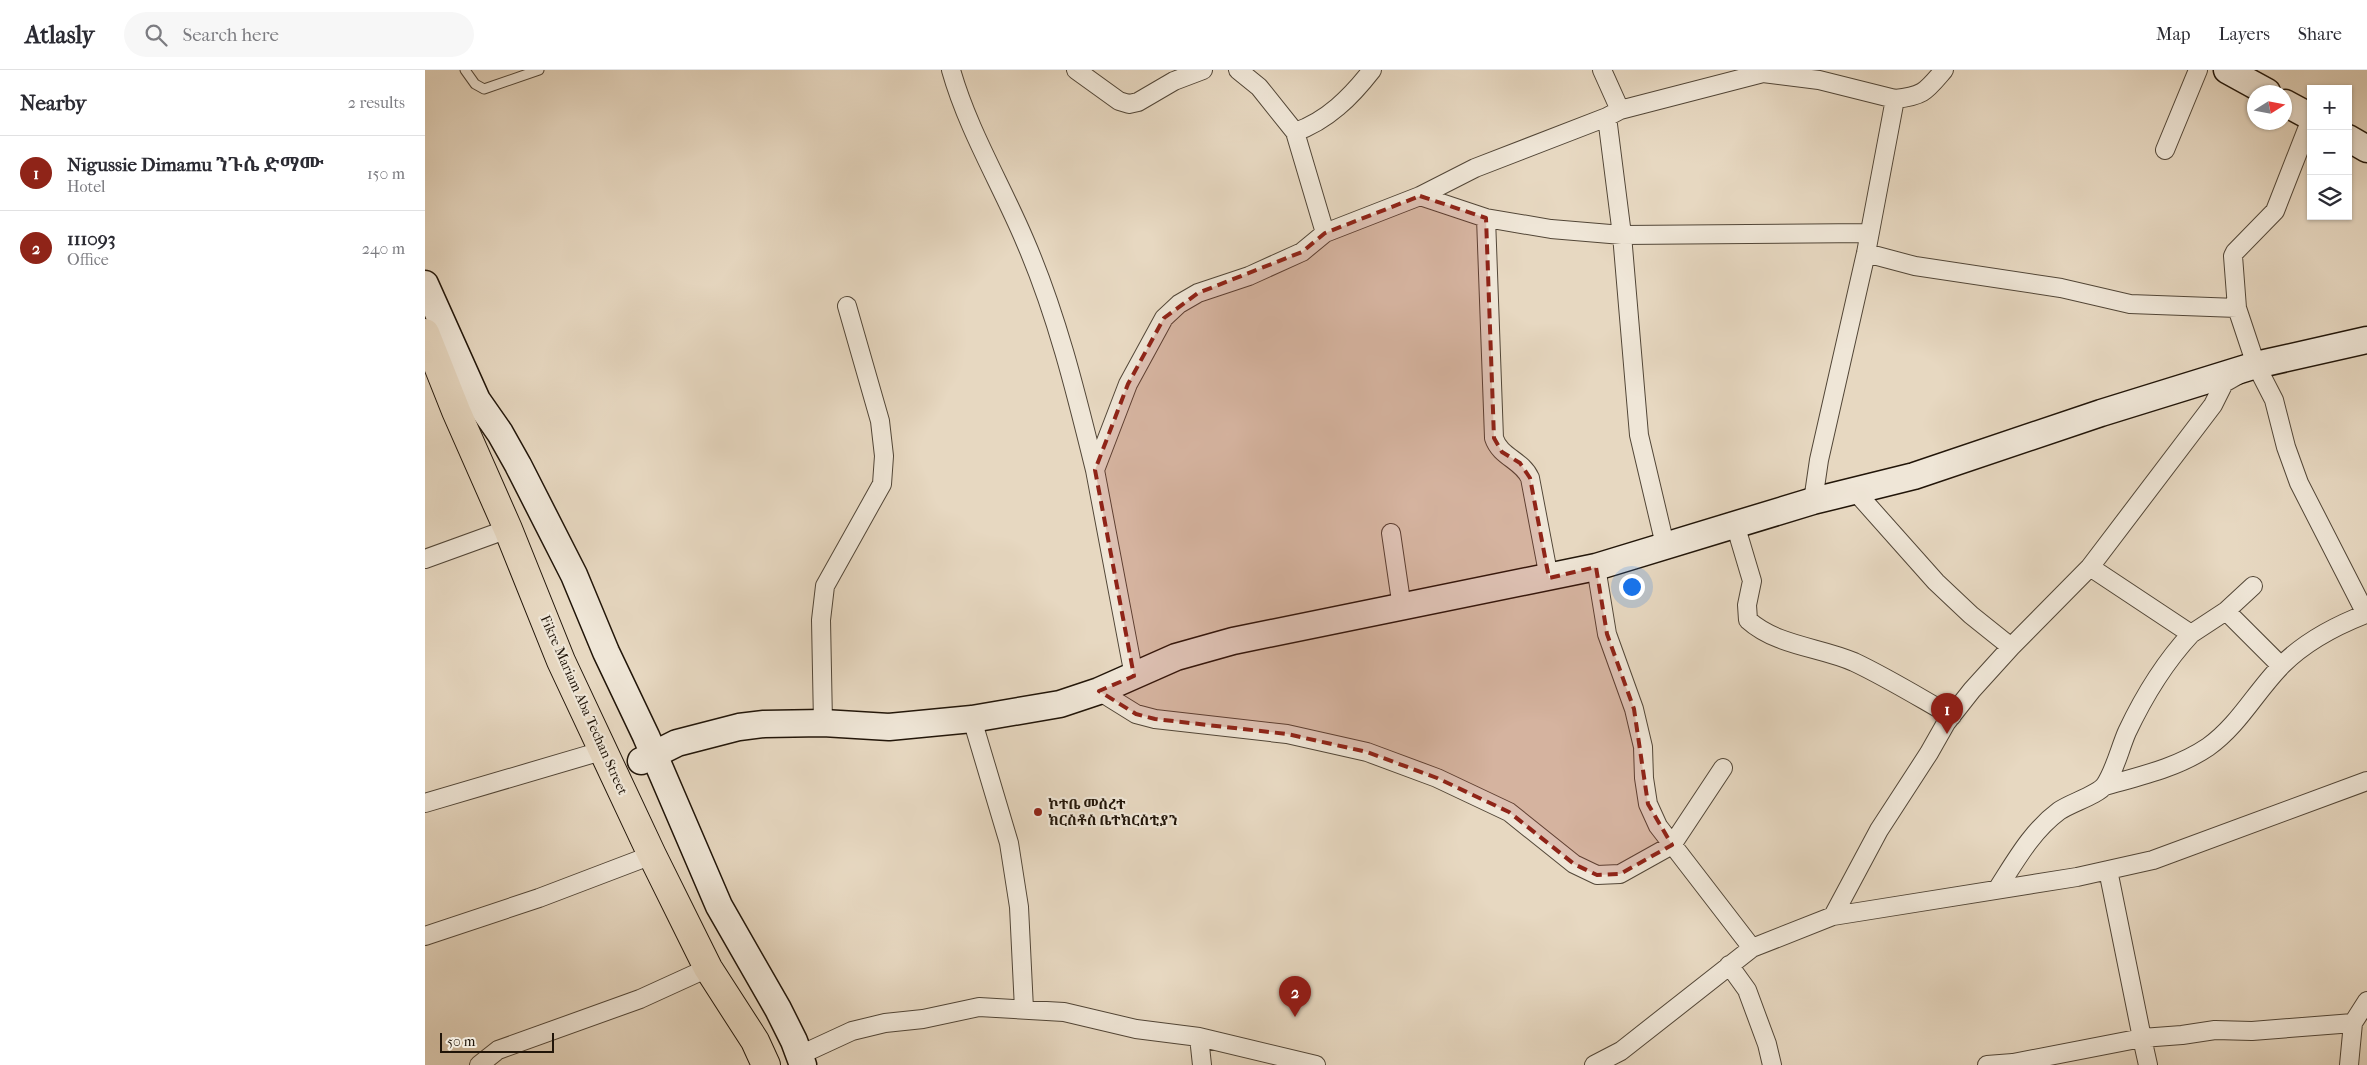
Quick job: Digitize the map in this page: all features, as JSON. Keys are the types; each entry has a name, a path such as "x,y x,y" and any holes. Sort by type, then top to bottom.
{"main road":[{"name":"Fikre Mariam Aba Techan Street","path":"425,333 456,411 508,529 561,661 605,750 652,855 708,968 755,1041 766,1065"},
{"path":"456,411 491,430"}],"street":[{"path":"951,70 959,99 1025,242 1068,360 1095,470 1134,676"},
{"path":"1076,70 1119,100 1129,104 1138,102 1174,81 1203,70"},
{"path":"1238,70 1259,87 1295,132 1325,233"},
{"path":"1295,132 1313,126 1340,105 1372,70"},
{"path":"1602,70 1613,113 1639,435 1665,545"},
{"path":"1095,470 1128,384 1165,318 1179,304 1198,293 1249,276 1302,252 1325,233 1420,196 1475,168 1613,113 1763,72 1819,80 1895,98 1924,93 1944,70"},
{"path":"2165,150 2198,70"},
{"path":"2227,70 2254,85"},
{"path":"1813,501 1819,460 1878,195 1895,98"},
{"path":"2292,106 2307,116"},
{"path":"1998,888 2023,847 2060,810 2105,786 2159,771 2183,762 2209,746 2236,721 2281,666 2305,644 2343,623 2367,614 2299,483 2286,447 2274,400 2256,365 2237,308 2233,256 2275,212 2307,128"},
{"path":"2352,140 2367,149"},
{"path":"1420,196 1486,218 1551,229 1622,235 1869,233"},
{"path":"1486,218 1494,438 1502,452 1520,463 1530,478 1549,578"},
{"path":"1866,253 1915,266 2061,288 2130,304 2237,308"},
{"path":"425,284 601,669 647,757 719,906 778,1009 801,1060 852,1031 885,1023 923,1019 979,1007 1064,1012 1136,1029 1199,1037 1316,1065"},
{"path":"823,722 821,620 825,586 882,484 884,456 880,421 847,306"},
{"path":"647,757 677,744 739,727 764,724 823,722 889,726 972,720 1061,704 1099,691 1176,657 1233,640 1305,624 1402,608 1596,568 1665,545 1813,501 1915,476 2101,413 2256,365 2367,340"},
{"path":"1833,916 1879,830 1952,716 2011,647 2090,567 2213,405 2224,383 2256,365"},
{"path":"1855,491 1936,582 1971,615 2011,647"},
{"path":"1735,524 1752,581 1747,605 1748,620 1758,628 1800,646 1853,662 1952,716"},
{"path":"425,559 508,529"},
{"path":"1391,533 1402,608"},
{"path":"2090,567 2191,634"},
{"path":"1596,568 1607,634 1634,709 1643,747 1644,778 1648,804 1658,826 1752,948"},
{"path":"2105,786 2127,732 2151,686 2171,654 2191,634 2226,611 2253,586"},
{"path":"2226,611 2281,666"},
{"path":"1099,691 1136,714 1155,719 1287,734 1367,752 1437,778 1509,812 1574,864 1597,875 1620,874 1672,845 1723,768"},
{"path":"972,720 1009,843 1019,907 1024,1009"},
{"path":"425,803 605,750"},
{"path":"1594,1065 1624,1058 1729,965 1752,948 1833,916 2108,870 2153,860 2278,816 2367,781"},
{"path":"425,936 539,898 652,855"},
{"path":"2108,870 2148,1065"},
{"path":"1729,965 1747,990 1767,1044 1772,1065"},
{"path":"479,1065 498,1050 640,999 708,968"},
{"path":"2349,1065 2353,1022 2367,1001"},
{"path":"1987,1065 2013,1063 2142,1038 2215,1030 2252,1031 2353,1022"},
{"path":"1199,1037 1202,1065"}],"lane":[{"path":"465,70 475,84 484,89 539,70"}],"highlighted area":[{"path":"1420,196 1486,218 1494,438 1502,452 1520,463 1530,478 1549,578 1596,567 1607,634 1634,709 1648,804 1672,845 1620,874 1597,875 1574,864 1509,812 1437,778 1367,752 1287,734 1155,719 1136,714 1099,691 1134,676 1095,470 1128,384 1164,318 1198,293 1302,252 1325,233"}],"place":[{"name":"Nigussie Dimamu ንጉሴ ድማሙ","path":"1947,734"},
{"name":"ኮተቤ መሰረተ ክርስቶስ ቤተክርስቲያን","path":"1038,812"},
{"name":"111093","path":"1295,1017"}]}
